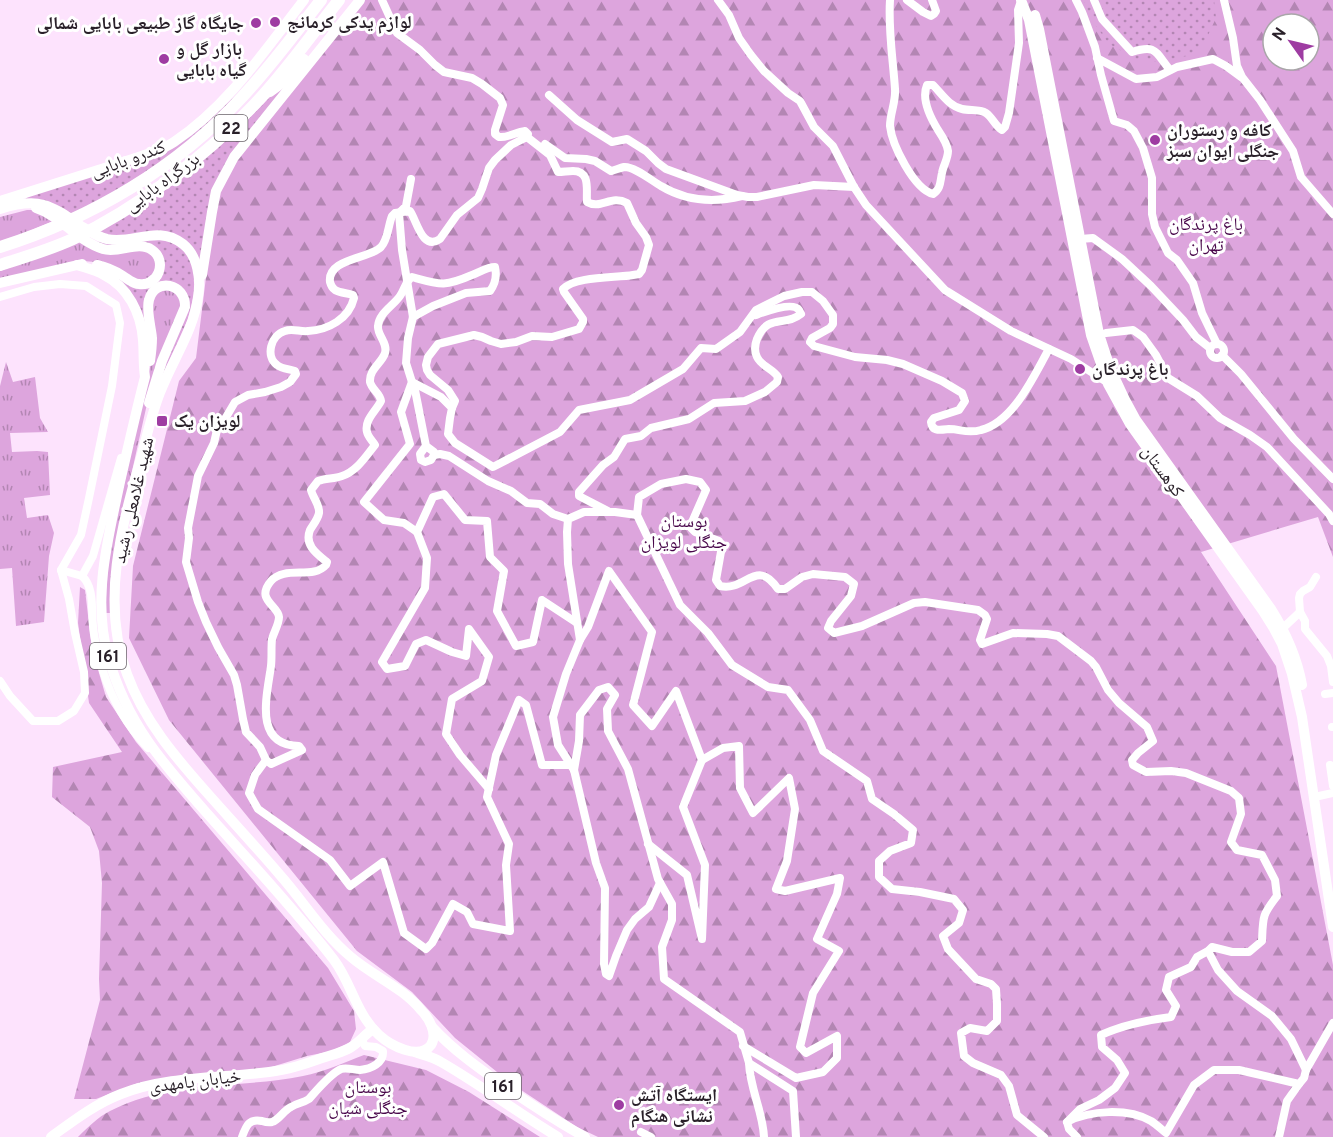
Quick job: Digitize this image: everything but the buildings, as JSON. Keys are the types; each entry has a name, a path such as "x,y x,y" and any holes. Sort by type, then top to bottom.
{"highway":[{"name":"بزرگراه بابایی","path":"0,247 29,238 84,215 134,187 175,159 214,126 243,96 321,0"},
{"name":"بزرگراه بابایی","path":"0,265 32,255 96,227 183,169 254,106 339,0"}],"main road":[{"name":"کندرو بابایی","path":"0,201 162,148 183,135 208,115 233,90 304,0"},
{"path":"199,293 216,191 223,176 234,158 360,0"},
{"name":"کوهستان","path":"1021,0 1029,20 1091,334 1108,384 1130,424 1283,628 1300,675 1333,886"},
{"name":"کوهستان","path":"1028,0 1039,29 1099,334 1108,365 1120,393 1136,420 1273,627 1288,660 1302,717 1333,927"},
{"path":"254,106 285,81 347,17"},
{"path":"208,115 274,60"},
{"name":"شهید غلامعلی رشید","path":"0,209 24,203 46,205 66,215 96,236 111,240 153,234 167,235 181,242 197,265 199,293 194,318 159,393 121,536 114,598 116,632 126,673 150,720 173,754 284,879 322,927 348,955 409,997 422,1010 430,1024"},
{"path":"0,214 27,208 39,209 57,219 86,241 102,249 147,247 156,253 161,265 156,278 144,285 134,283 101,266 87,263 0,283"},
{"name":"شهید غلامعلی رشید","path":"77,265 108,277 122,288 138,316 142,332 145,377 109,532 101,588 103,633 123,698 135,723 166,767 325,948 347,980 363,1016 373,1029 383,1039 414,1052"},
{"path":"143,451 147,410 153,388 185,307 183,294 174,287 164,286 157,289 148,300 151,347 150,362 145,377"},
{"path":"348,1049 362,1030 363,1016"},
{"path":"414,1052 429,1047 433,1041 434,1033 430,1024"},
{"name":"161","path":"430,1024 449,1045 476,1067 543,1113 585,1137"},
{"name":"خیابان یامهدی","path":"51,1137 78,1117 121,1093 150,1085 178,1081 283,1070 348,1049 373,1029"},
{"path":"439,1061 437,1054 439,1048 449,1045"},
{"name":"161","path":"414,1052 439,1061 467,1077 558,1137"}],"street":[{"path":"382,0 397,33 420,50 435,65 444,72 472,78 500,98 502,105 495,130 498,137 525,132 528,134 527,137 549,155 558,172 575,171 583,174 587,183 587,202 590,204 615,200 627,203 649,245 645,265 639,274 575,282 563,288 583,319 582,326 573,332 552,337 532,336 506,344 474,335 438,344 428,357 426,365 430,375 451,393 455,401 448,435 455,443 493,467 560,432 579,410 630,400 639,395 683,369 701,348 716,349 740,332 756,310 784,296 802,292 812,292 823,301 833,315 834,324 812,338 810,342 814,346 855,357 903,364 942,381 962,393 965,401 959,410 934,418 931,422 933,428 938,430 952,429 967,432 982,430 1003,418 1016,405 1049,349"},
{"path":"718,0 751,55 764,71 800,101 814,127 833,146 866,205 945,290 1011,331 1071,359 1108,384"},
{"path":"890,0 890,51 895,97 891,116 891,132 911,176 925,191 933,194 939,189 948,152 925,99 927,85 933,85 956,107 983,111 1002,130 1009,113 1019,43 1018,10 1021,0"},
{"path":"907,0 931,16 936,10 932,0"},
{"path":"1076,0 1095,47 1114,121 1127,125 1134,131 1143,148 1152,178 1152,213 1155,227 1168,253 1177,260 1193,283 1214,346"},
{"path":"1094,0 1102,20 1132,52 1146,48 1154,50 1170,70"},
{"path":"1224,0 1237,66 1242,77 1293,151 1301,177 1333,214"},
{"path":"1097,58 1136,79 1156,77 1177,67 1213,59 1242,77"},
{"path":"549,95 576,120 612,142 627,139 672,172 742,196 757,197 814,185 854,187"},
{"path":"413,317 423,310 466,293 490,291 494,285 495,267 489,267 445,284 433,284 412,277 407,280 399,297 385,311 378,326 385,352 370,379 381,401 367,423 366,429 375,444 356,468 344,476 318,481 311,490 319,508 319,515 308,536 309,542 314,551 327,562 326,565 320,571 277,577 272,579 267,588 268,603 276,609 279,617 272,640 267,686 267,728 277,739 290,746 299,746 302,750 271,764 246,732 234,675 206,622 188,571 186,562 188,528 201,468 218,430 235,402 248,395 281,387 294,378 295,371 278,366 272,358 271,346 277,336 286,330 306,332 326,328 339,321 351,307 353,295 332,288 330,279 333,273 344,262 375,252 382,246 395,213 410,211 417,228 424,237 431,242 436,242 457,215 477,198 489,168 495,160 511,145 527,137"},
{"path":"545,144 565,158 595,161 611,171 623,167 633,169 663,188 686,197 702,200 729,200 742,196"},
{"path":"411,179 406,206 399,213 402,250 413,317 406,363 416,390 426,446 434,452 434,455"},
{"path":"1080,239 1093,237 1122,259 1167,303 1196,337 1214,346 1222,347 1222,355 1241,374 1294,439 1333,479"},
{"path":"0,297 34,287 60,284 86,286 116,305 120,323 112,386 81,535 61,570 84,672 85,693 74,711 58,721 33,721 10,696 0,681"},
{"path":"611,512 586,501 579,496 579,492 603,465 614,457 625,439 641,436 651,428 689,419 714,403 745,401 765,392 777,382 776,373 757,357 756,341 767,324 797,317 801,314 800,311 793,307 779,307 751,317"},
{"path":"1106,333 1133,330 1143,338 1156,355 1168,378 1197,396 1220,418 1251,435 1267,447 1332,516"},
{"path":"412,382 441,397 452,408"},
{"path":"412,382 401,412 411,444 364,502 384,520 404,523 417,532 427,558 424,588 382,662 387,669 405,666 416,644 426,640 466,656 469,629 489,657 482,681 452,699 446,734 460,755 489,789"},
{"path":"82,576 93,556 115,478 133,427"},
{"path":"426,446 420,454 421,460 425,462 431,460 434,455 440,454 449,456 488,481 511,491 527,503 540,504 553,514 568,519 584,512 637,515"},
{"path":"1044,1137 1017,1115 1009,1086 1001,1075 973,1063 964,1056 961,1033 970,1028 987,1031 997,1021 997,1004 996,989 991,984 976,979 948,949 943,936 959,923 963,910 954,899 920,891 892,889 879,877 879,861 890,851 911,843 913,830 872,799 867,781 823,751 810,720 788,690 768,687 732,665 708,633 680,604 637,515 639,497 661,484 686,479 700,482 706,490 691,528 695,532 720,541 722,546 716,580 720,586 729,588 757,575 767,577 778,589 785,589 802,577 813,574 845,577 854,584 851,596 828,628 834,633 862,626 914,603 925,602 978,610 985,615 987,620 980,640 982,644 1013,633 1047,633 1058,636 1091,661 1108,690 1119,703 1147,727 1153,741 1132,760 1133,765 1146,772 1186,773 1231,791 1239,798 1241,814 1231,842 1237,850 1262,855 1275,880 1277,896 1265,911 1262,941 1249,952 1232,952 1212,946 1197,957 1191,967 1170,977 1166,990 1176,1006 1171,1017 1116,1028 1101,1035 1102,1047 1117,1060 1125,1073 1115,1088 1099,1100 1080,1109 1067,1122"},
{"path":"417,532 433,497 444,494 465,520 487,521 490,557 504,571 496,611 516,646 533,642 542,600 577,622"},
{"path":"568,519 568,564 580,640"},
{"path":"61,570 82,576 89,585 94,635 109,686 137,736 166,767"},
{"path":"660,883 649,907 635,919 627,930 609,976 606,974 604,964 605,888 596,863 572,767 558,745 553,717 566,674 588,627 609,571 652,632 633,705 652,726 676,691 702,759"},
{"path":"1316,577 1310,587 1300,594 1300,612 1305,621 1305,629 1331,666 1333,682"},
{"path":"1283,628 1300,612"},
{"path":"572,767 579,741 580,715 599,690 608,687 615,695 607,709 608,731 628,769 660,883 672,904 672,920 662,947 664,979 740,1032 749,1077 764,1124 764,1137"},
{"path":"266,760 255,775 249,793 258,809 330,860 350,886 383,862 404,933 426,949 432,943 453,904 467,912 473,924 510,932 506,865 509,844 487,797 496,755 519,700 526,705 542,765 572,767"},
{"path":"648,843 687,875 702,939 705,865 682,807 702,759 723,748 739,746 740,788 753,813 789,778 795,809 787,861 776,890 784,891 840,878 837,894 817,939 839,951 813,993 800,1047 806,1053 837,1036 837,1058 823,1072 796,1078 743,1046"},
{"path":"1330,765 1333,786"},
{"path":"1318,796 1333,794"},
{"path":"1208,951 1218,970 1237,991 1272,1016 1291,1038 1306,1070"},
{"path":"1279,1137 1287,1101 1304,1078 1306,1070 1333,1023"},
{"path":"242,1137 247,1124 251,1121 275,1120 291,1106 309,1099 342,1069 370,1068 382,1060 383,1051 376,1047 365,1046 362,1040"},
{"path":"748,1063 793,1091 796,1137"},
{"path":"1067,1122 1074,1118 1098,1113 1122,1112 1150,1120 1165,1135 1194,1086 1214,1070 1239,1070 1299,1084"},
{"path":"1067,1122 1069,1129 1077,1137"},
{"path":"641,1132 651,1137"}],"green space":[{"name":"بوستان جنگلی لویزان","path":"364,0 1333,0 1333,557 1318,517 1201,552 1276,666 1333,965 1333,1137 598,1137 577,1127 512,1084 455,1038 412,992 357,951 169,720 129,638 133,566 179,381 196,358 217,198 236,160"},
{"path":"1084,0 1214,0 1216,18 1202,48 1192,55 1156,62 1135,59 1108,43 1088,14"},
{"path":"296,71 224,170 200,261 183,241 116,238 96,232 235,132"},
{"path":"245,87 181,147 141,175 72,216 23,201 31,194 155,154 223,107"},
{"path":"27,210 56,220 0,243 0,217"},
{"path":"168,239 190,255 197,282 188,319 156,387 187,310 183,291 153,289 149,336 137,305 88,266 152,285 160,253 117,248 93,242"},
{"path":"82,240 140,248 152,252 158,270 142,282 95,262 83,261 0,281 0,271"},
{"path":"168,288 183,300 151,386 120,525 110,613 105,613 109,551 153,354 150,305 154,294"},
{"path":"6,362 13,382 35,377 40,418 48,432 10,433 12,452 48,452 50,495 24,498 27,518 48,515 54,533 49,556 44,622 16,626 12,568 0,569 0,386"},
{"path":"80,587 85,590 92,649 106,697 136,742 328,968 354,1011 356,1029 350,1042 332,1051 265,1069 138,1083 96,1099 74,1099 100,1000 102,883 99,851 90,827 52,797 53,767 122,752 89,703 78,623"},
{"name":"بوستان جنگلی شیان","path":"364,1055 426,1070 469,1092 540,1137 78,1137 97,1119 110,1111 156,1094 303,1076"}],"place":[{"name":"لوازم یدکی کرمانج","path":"275,22"},
{"name":"جایگاه گاز طبیعی بابایی شمالی","path":"256,23"},
{"name":"بازار گل و گیاه بابایی","path":"164,59"},
{"name":"کافه و رستوران جنگلی ایوان سبز","path":"1155,140"},
{"name":"باغ پرندگان","path":"1080,369"},
{"name":"لویزان یک","path":"162,421"},
{"name":"ایستگاه آتش نشانی هنگام","path":"619,1105"}],"park label":[{"name":"باغ پرندگان تهران","path":"1206,234"}]}
